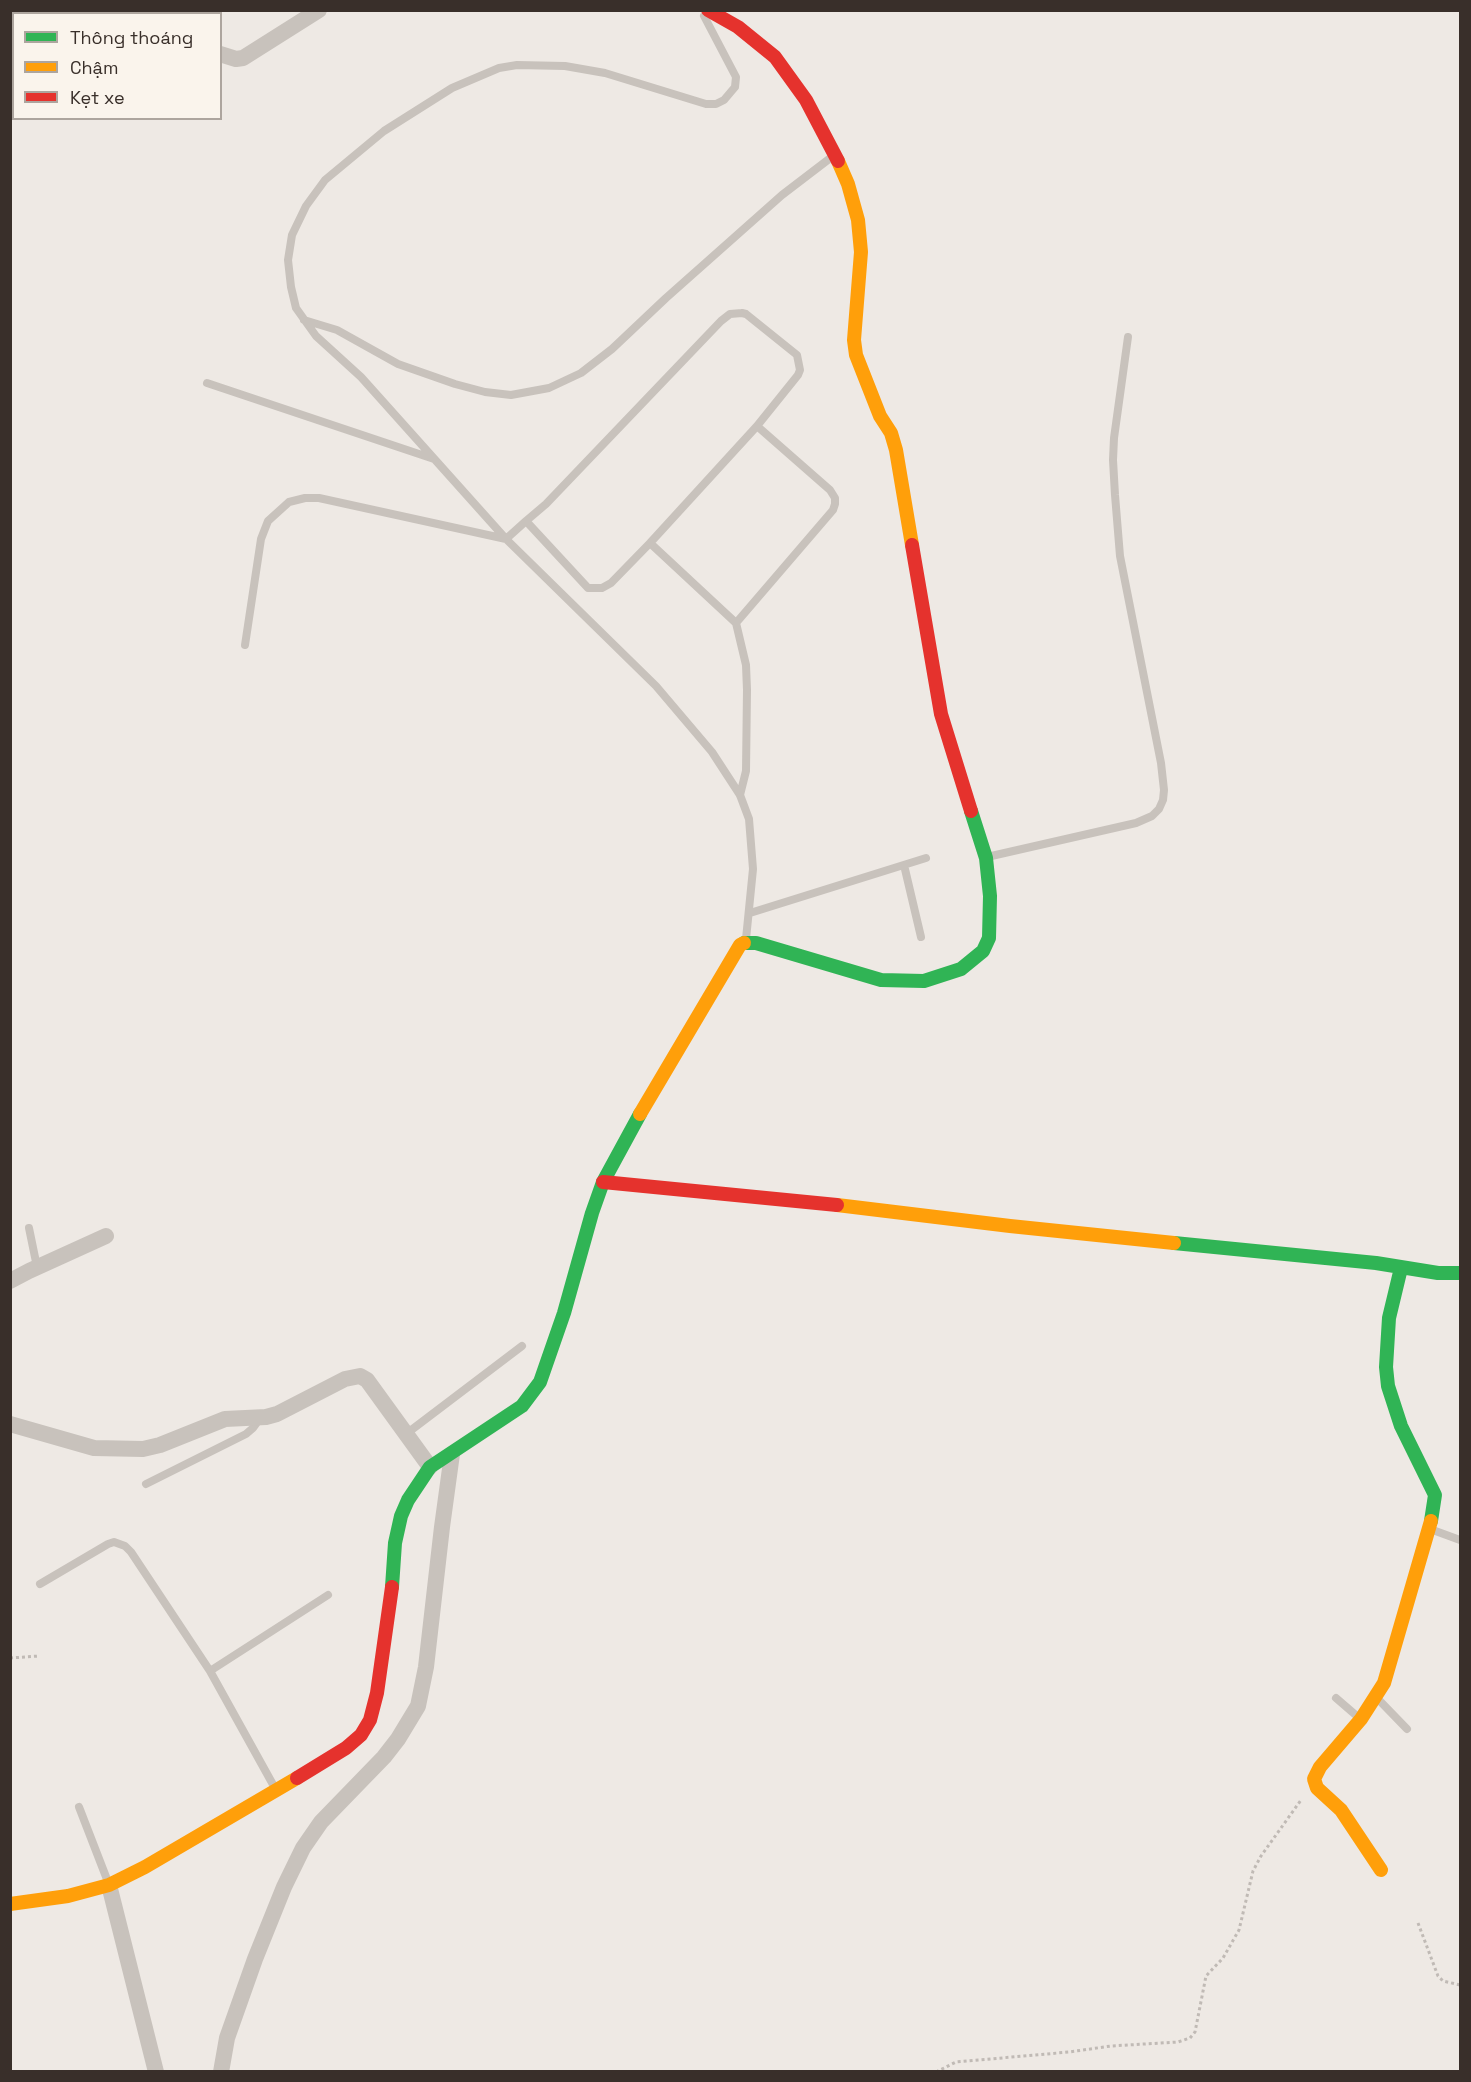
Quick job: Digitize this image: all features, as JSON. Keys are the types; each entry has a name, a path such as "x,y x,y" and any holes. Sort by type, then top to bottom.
{"street":[{"path":"222,55 236,59 243,58 319,10"},
{"path":"10,1904 68,1896 109,1885 145,1867 276,1790 346,1748 361,1735 370,1720 377,1693 397,1534 408,1500 430,1467 522,1406 540,1382 564,1313 603,1182 632,1127 738,948 746,942 756,943 881,980 924,981 961,969 983,951 989,938 990,907 986,858 941,714 894,439 884,423 856,355 854,340 861,252 860,234 848,184 806,100 775,57 738,27 708,10"},
{"path":"603,1182 869,1208 1010,1226 1336,1259 1438,1273 1461,1273"},
{"path":"10,1281 106,1236"},
{"path":"1381,1870 1341,1810 1317,1788 1314,1777 1361,1719 1376,1697 1390,1667 1433,1515 1435,1495 1401,1426 1388,1386 1386,1367 1389,1318 1401,1268"},
{"path":"10,1424 94,1448 143,1449 160,1445 225,1419 261,1417 285,1411 345,1379 360,1376 367,1380 430,1467"},
{"path":"221,2072 227,2038 255,1959 284,1887 303,1848 321,1822 391,1748 418,1706 426,1667 452,1454"},
{"path":"109,1885 156,2072"}],"lane":[{"path":"701,10 736,77 735,87 731,94 716,104 706,104 604,73 566,66 517,65 498,68 452,88 384,131 325,180 306,206 292,235 288,260 296,308 316,336 361,377 506,539 656,686 712,752 740,795 749,819 753,869 746,942"},
{"path":"303,320 337,330 398,364 454,384 485,392 512,395 549,388 580,373 612,349 782,195 835,154"},
{"path":"506,539 526,521 546,504 730,314 747,314 797,355 800,370 795,380 757,426 611,583 602,588 588,588 526,521"},
{"path":"986,858 1136,823 1152,816 1159,809 1163,800 1161,763 1120,556 1114,483 1114,438 1128,336"},
{"path":"207,383 434,459"},
{"path":"736,623 833,510 835,504 835,498 830,490 757,426"},
{"path":"245,645 261,539 268,521 289,502 305,498 319,498 506,539"},
{"path":"650,543 736,623 746,665 747,690 746,771 740,795"},
{"path":"750,913 926,858"},
{"path":"904,865 921,937"},
{"path":"29,1228 37,1267"},
{"path":"406,1434 522,1346"},
{"path":"146,1484 246,1434 254,1428 261,1417"},
{"path":"1429,1529 1461,1540"},
{"path":"40,1584 108,1544 119,1543 131,1552 210,1671 276,1790"},
{"path":"210,1671 328,1595"},
{"path":"1376,1697 1407,1729"},
{"path":"1336,1698 1361,1719"},
{"path":"79,1807 109,1885"}],"path":[{"path":"10,1658 39,1656"},
{"path":"936,2072 956,2062 1110,2046 1178,2042 1190,2038 1195,2032 1206,1976 1223,1958 1239,1930 1253,1871 1261,1856 1314,1782"},
{"path":"1418,1923 1438,1976 1449,1983 1461,1985"}],"traffic: fast":[{"path":"744,943 756,943 881,980 924,981 961,969 983,951 989,938 990,896 986,858 971,811"},
{"path":"392,1587 395,1543 401,1516 408,1500 430,1467 522,1406 540,1382 564,1313 603,1182 640,1114"},
{"path":"1174,1243 1376,1263 1438,1273 1460,1273"},
{"path":"1401,1268 1389,1318 1386,1367 1388,1386 1401,1426 1435,1495 1431,1521"}],"traffic: slow":[{"path":"838,161 848,184 858,220 861,252 854,340 856,355 880,416 891,433 912,545"},
{"path":"640,1114 740,945 744,943"},
{"path":"837,1205 1174,1243"},
{"path":"1381,1870 1341,1810 1317,1788 1314,1779 1320,1767 1361,1719 1384,1683 1431,1521"},
{"path":"10,1904 68,1896 109,1885 145,1867 297,1778"}],"traffic: jam":[{"path":"708,10 738,27 775,57 806,100 838,161"},
{"path":"912,545 941,714 971,811"},
{"path":"603,1182 837,1205"},
{"path":"297,1778 346,1748 361,1735 370,1720 377,1693 392,1587"}]}
